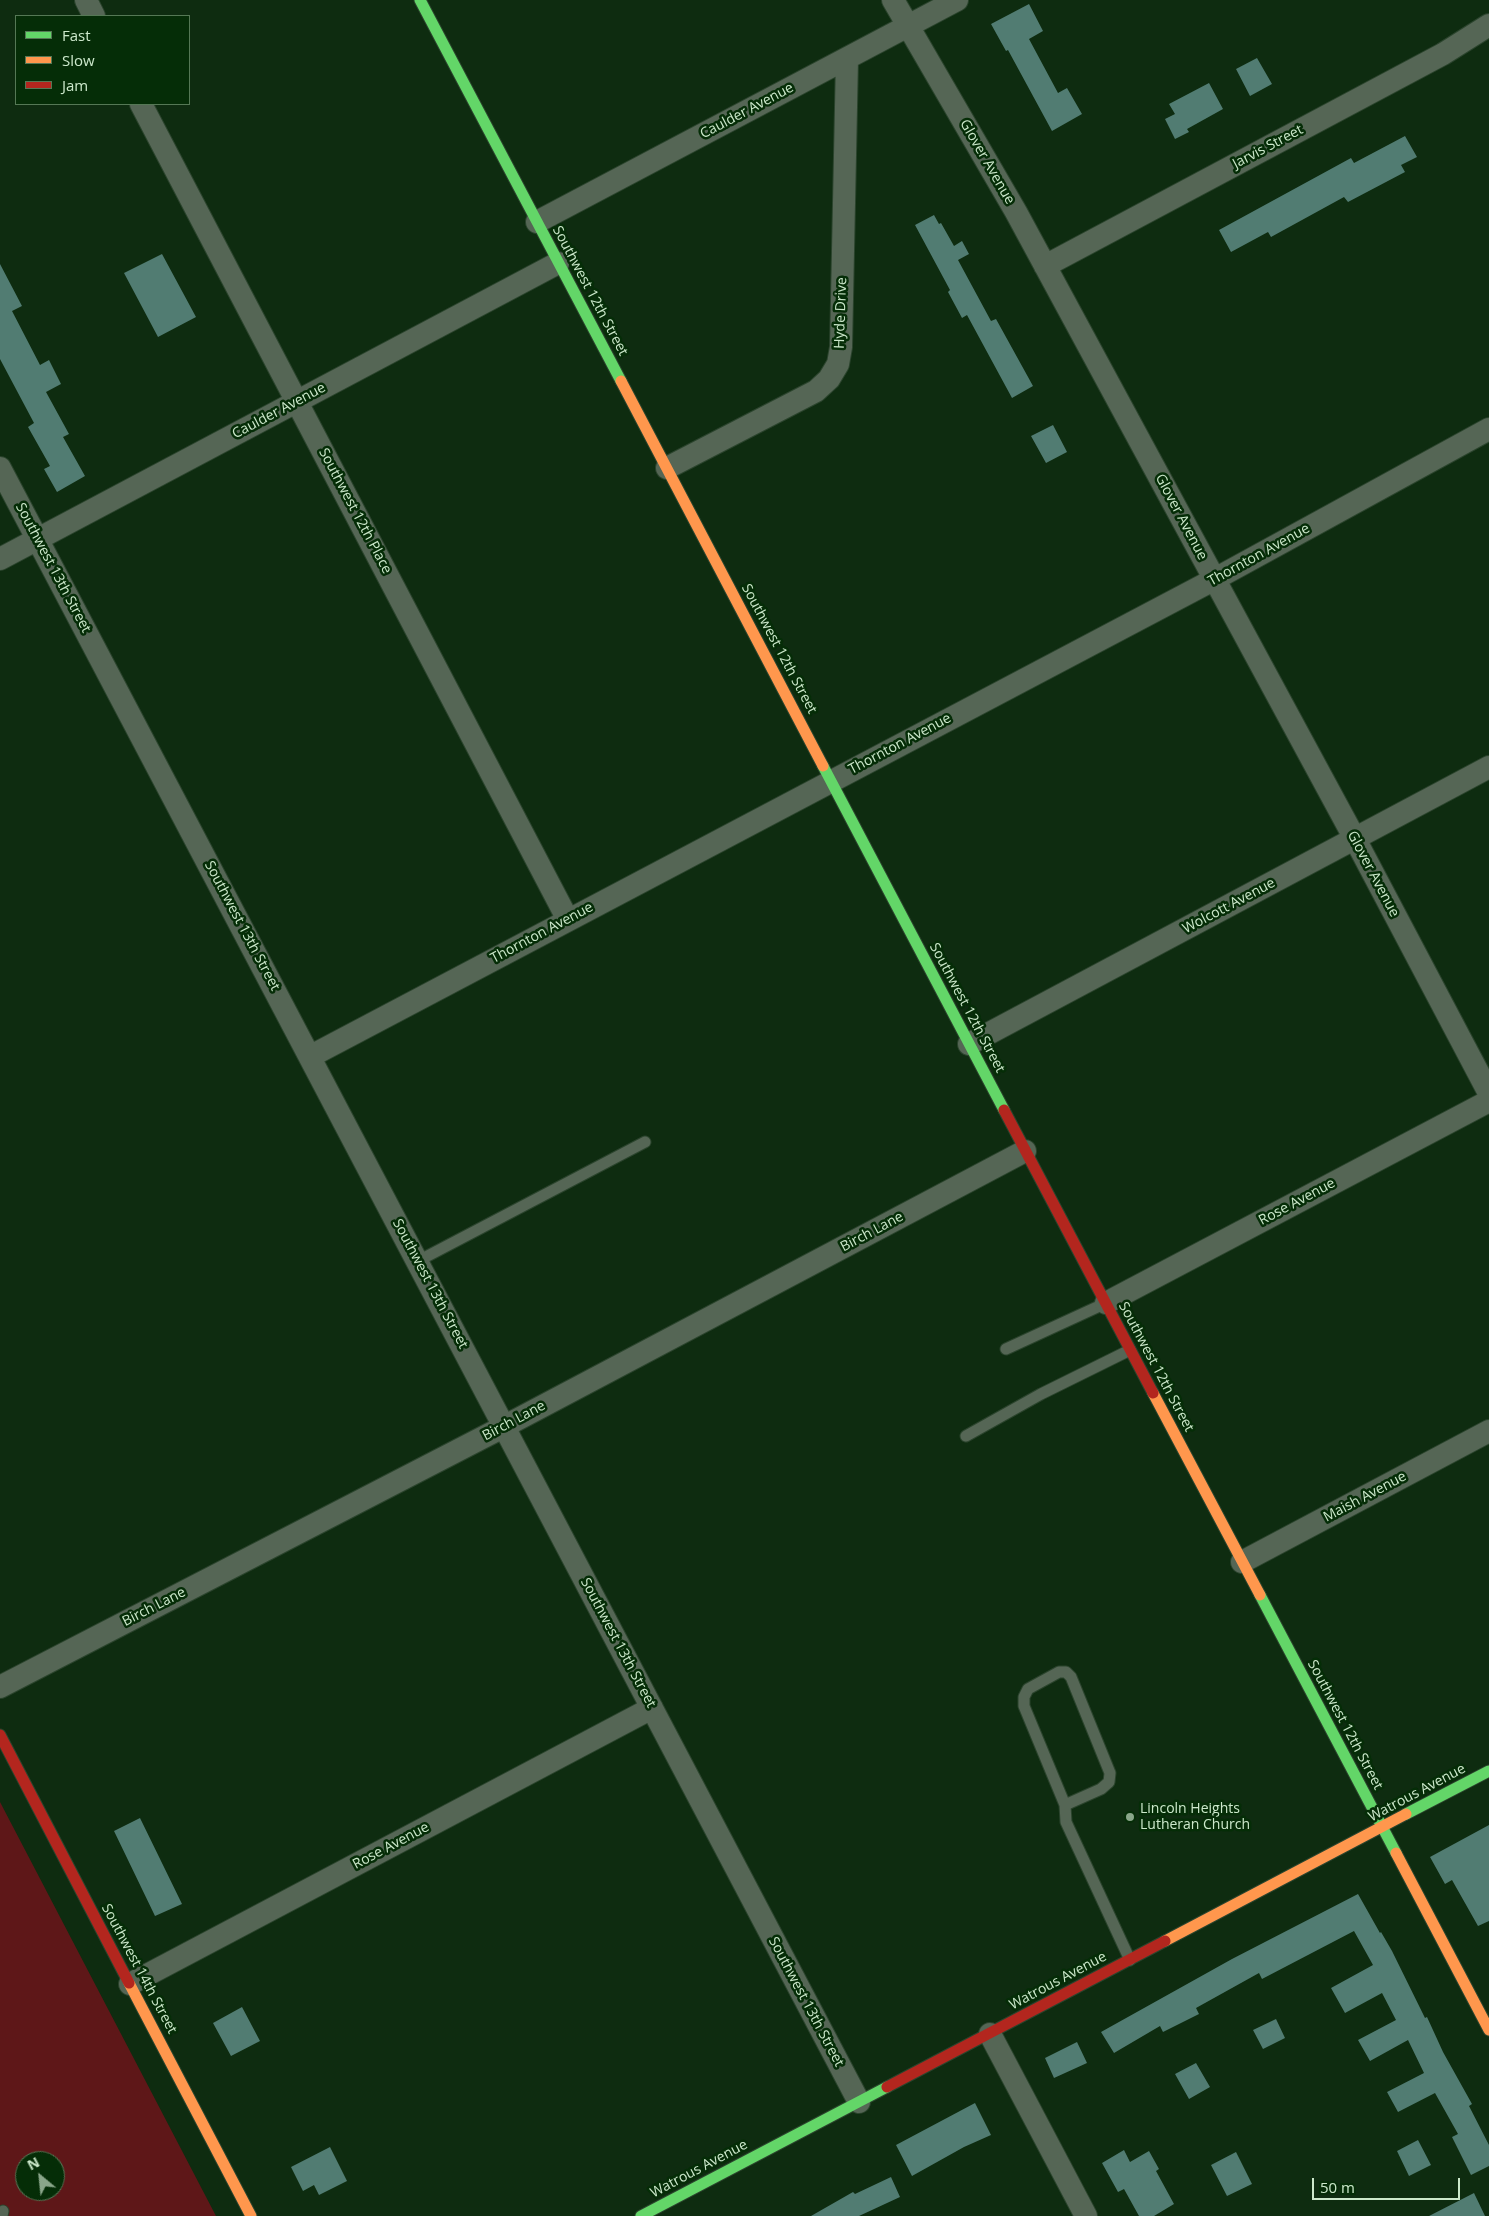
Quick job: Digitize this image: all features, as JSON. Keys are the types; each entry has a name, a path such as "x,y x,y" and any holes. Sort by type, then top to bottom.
{"street":[{"path":"86,0 94,15"},
{"name":"Southwest 12th Street","path":"420,0 1489,2030"},
{"name":"Glover Avenue","path":"892,0 1016,212 1355,839 1489,1093"},
{"name":"Caulder Avenue","path":"537,222 957,0"},
{"name":"Jarvis Street","path":"1045,266 1443,54 1489,25"},
{"name":"Hyde Drive","path":"667,468 816,391 829,379 838,364 841,347 847,58"},
{"name":"Southwest 12th Place","path":"142,105 568,920"},
{"name":"Caulder Avenue","path":"0,559 558,263"},
{"name":"Thornton Avenue","path":"311,1056 1215,579 1489,429"},
{"name":"Southwest 13th Street","path":"0,468 311,1056 859,2102"},
{"name":"Wolcott Avenue","path":"969,1044 1489,768"},
{"name":"Rose Avenue","path":"1106,1303 1489,1101"},
{"name":"Birch Lane","path":"0,1687 505,1426 1025,1151"},
{"name":"Maish Avenue","path":"1242,1562 1489,1431"},
{"name":"Rose Avenue","path":"130,1984 652,1708"},
{"name":"Southwest 14th Street","path":"0,1735 251,2216"},
{"name":"Watrous Avenue","path":"641,2216 1489,1772"},
{"path":"990,2034 1086,2216"}],"lane":[{"path":"418,1261 645,1142"},
{"path":"1006,1349 1106,1303"},
{"path":"966,1436 1042,1394 1130,1350"},
{"path":"1064,1805 1101,1789 1109,1782 1110,1773 1071,1677 1066,1672 1059,1672 1028,1689 1024,1697 1024,1706 1064,1805 1066,1822 1130,1960"}],"shaded area":[{"path":"0,1802 216,2216 0,2216"}],"building":[{"path":"1029,4 1043,31 1029,39 1058,93 1067,88 1082,114 1052,131 1008,50 1006,51 991,24"},
{"path":"1257,58 1272,84 1250,96 1236,69"},
{"path":"1209,83 1223,109 1187,129 1189,132 1175,139 1165,119 1175,114 1169,104"},
{"path":"1405,136 1417,157 1401,165 1405,172 1348,202 1344,197 1271,237 1268,232 1231,252 1219,230 1351,158 1354,163"},
{"path":"934,215 939,224 941,223 954,246 962,241 969,254 958,260 991,321 996,319 1033,386 1012,398 967,315 962,318 948,292 950,290 915,225"},
{"path":"162,254 196,317 158,337 124,273"},
{"path":"0,264 22,306 12,311 40,365 49,360 61,384 46,392 69,434 63,437 85,476 57,492 44,469 50,466 28,427 34,423 0,359"},
{"path":"1053,425 1067,452 1046,463 1031,436"},
{"path":"140,1818 182,1904 155,1916 114,1831"},
{"path":"1489,1825 1489,1921 1478,1926 1452,1880 1445,1884 1430,1857"},
{"path":"1358,1894 1392,1951 1425,2018 1427,2017 1443,2052 1472,2104 1469,2106 1489,2145 1489,2166 1471,2175 1452,2137 1458,2134 1435,2093 1398,2112 1387,2092 1424,2073 1408,2040 1370,2061 1358,2040 1396,2020 1382,1993 1345,2013 1331,1988 1373,1965 1354,1931 1262,1979 1259,1973 1196,2008 1199,2014 1163,2032 1160,2026 1114,2053 1101,2032 1232,1959"},
{"path":"242,2007 260,2041 231,2056 213,2023"},
{"path":"1276,2019 1285,2038 1263,2049 1253,2030"},
{"path":"1077,2042 1087,2063 1054,2078 1045,2058"},
{"path":"1196,2063 1210,2087 1189,2099 1175,2074"},
{"path":"975,2103 991,2135 964,2147 912,2176 896,2145"},
{"path":"1418,2140 1431,2165 1409,2176 1397,2151"},
{"path":"330,2147 347,2181 319,2195 314,2185 303,2191 291,2167"},
{"path":"1124,2150 1130,2162 1149,2151 1159,2169 1156,2171 1174,2204 1154,2216 1139,2216 1124,2189 1118,2192 1102,2163"},
{"path":"1236,2152 1252,2184 1227,2196 1211,2165"},
{"path":"891,2177 900,2197 859,2216 811,2216 853,2192 855,2194"},
{"path":"1474,2193 1485,2216 1429,2216"}],"traffic: fast":[{"path":"420,0 621,381"},
{"path":"823,766 1004,1110"},
{"path":"1260,1595 1396,1853"},
{"path":"1406,1814 1489,1771"},
{"path":"641,2216 887,2087"}],"traffic: slow":[{"path":"621,381 823,766"},
{"path":"1153,1393 1260,1595"},
{"path":"1165,1941 1406,1814"},
{"path":"1396,1853 1489,2030"},
{"path":"129,1983 251,2216"}],"traffic: jam":[{"path":"1004,1110 1153,1393"},
{"path":"0,1735 129,1983"},
{"path":"887,2087 1165,1941"}],"place":[{"name":"Lincoln Heights Lutheran Church","path":"1130,1817"}]}
